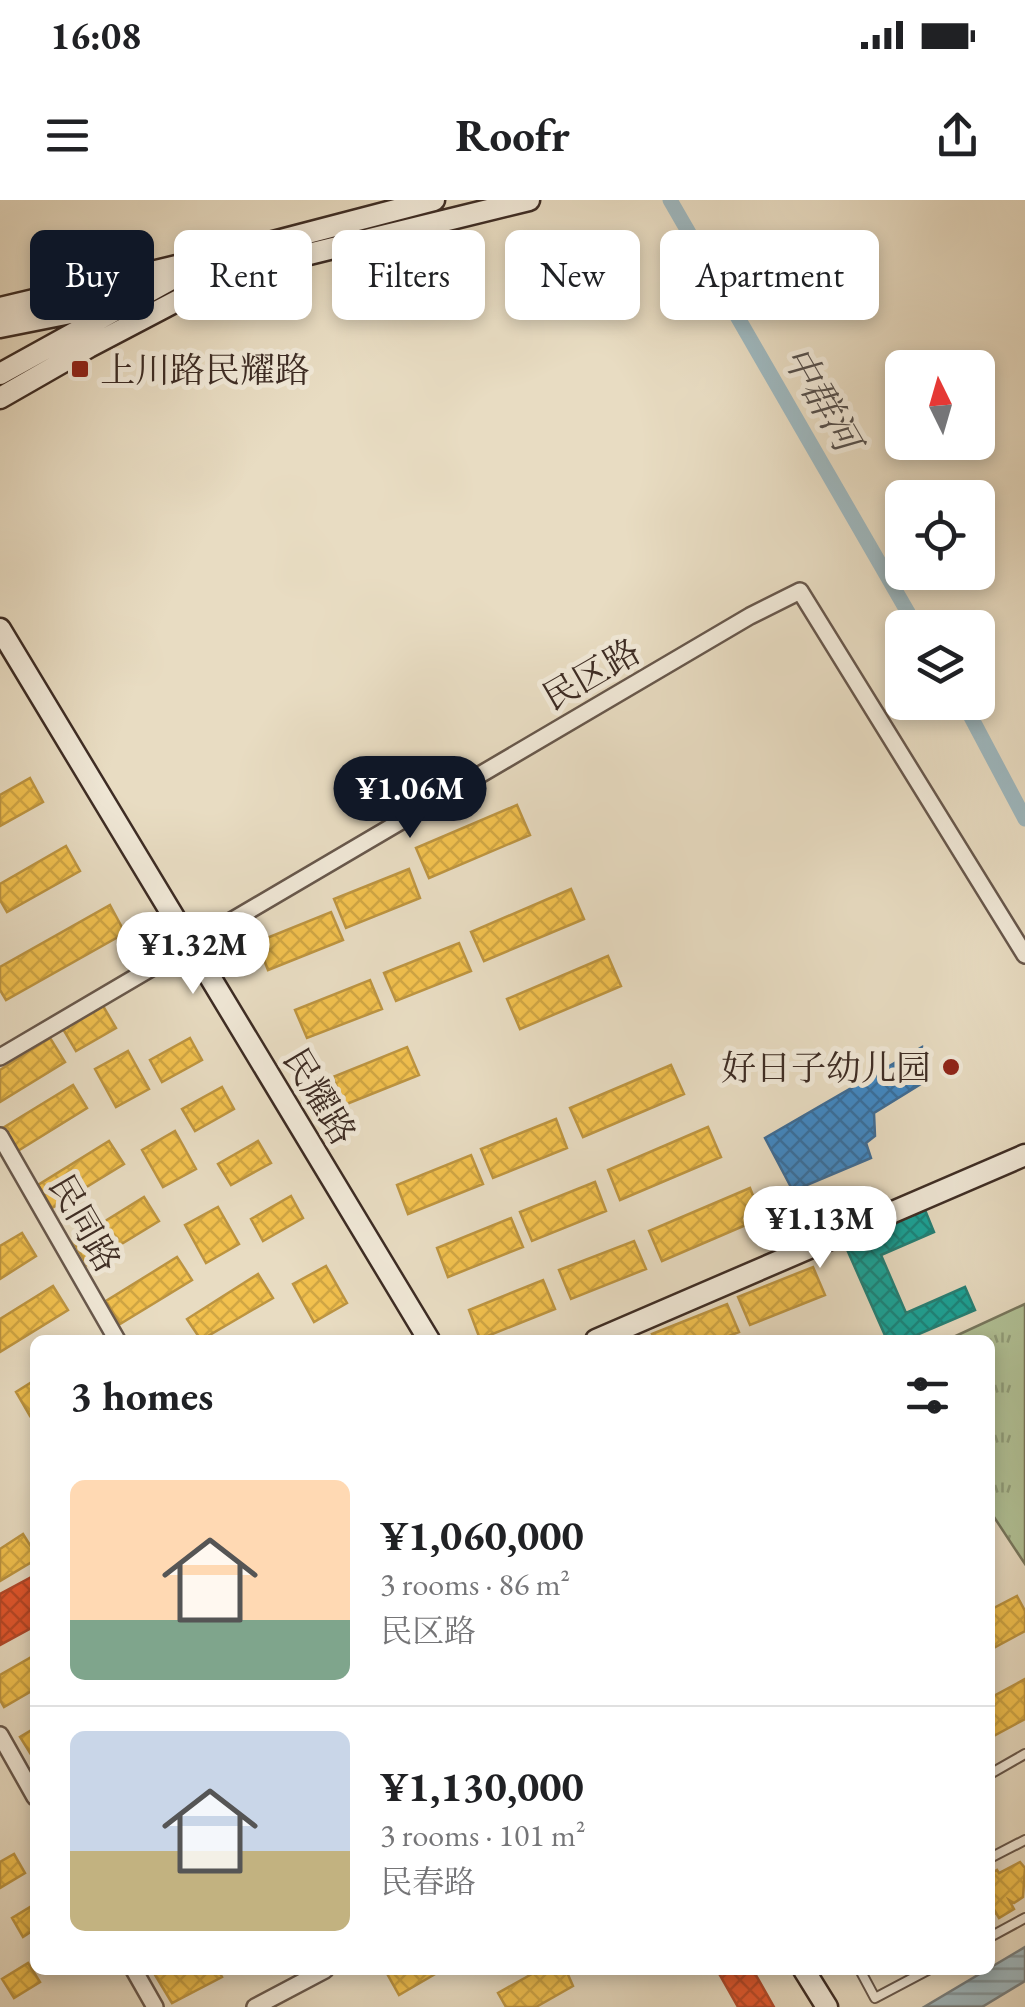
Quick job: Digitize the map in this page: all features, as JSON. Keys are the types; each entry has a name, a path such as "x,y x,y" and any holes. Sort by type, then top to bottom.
{"street":[{"path":"312,232 434,200"},
{"path":"312,253 529,200"},
{"path":"0,308 30,301"},
{"path":"0,398 174,302"},
{"path":"0,327 42,320"},
{"path":"0,374 91,320"},
{"path":"96,343 108,320"},
{"name":"民区路","path":"0,1057 800,590 1025,955"},
{"name":"民耀路","path":"0,629 426,1335"},
{"name":"民同路","path":"0,1136 115,1335"},
{"path":"608,1335 1025,1155"},
{"path":"0,1735 30,1787"},
{"path":"137,1975 155,2007"},
{"path":"255,2007 316,1975"},
{"path":"807,1975 827,2007"}],"lane":[{"path":"995,1771 1025,1754"},
{"path":"995,1856 1024,1842"},
{"path":"995,1934 1025,1918"},
{"path":"863,1975 875,1998 919,1975"}],"green space":[{"path":"1025,1304 1025,1564 995,1519 995,1335 958,1335"}],"water":[{"path":"1025,1947 1025,1981 982,2007 924,2007 978,1975 995,1975 995,1965"}],"building: Homes":[{"path":"30,778 43,802 0,826 0,795"},
{"path":"517,805 530,835 429,878 416,848"},
{"path":"66,846 80,871 7,912 0,900 0,884"},
{"path":"409,869 420,898 346,928 334,899"},
{"path":"571,889 584,919 484,961 471,932"},
{"path":"110,905 125,933 6,1000 0,990 0,967"},
{"path":"331,912 343,940 268,970 257,942"},
{"path":"459,943 471,971 396,1001 384,973"},
{"path":"608,956 621,986 520,1029 507,999"},
{"path":"370,980 382,1009 307,1038 295,1010"},
{"path":"103,1006 116,1028 76,1051 63,1029"},
{"path":"50,1038 65,1062 0,1102 0,1070"},
{"path":"190,1038 202,1060 162,1082 150,1060"},
{"path":"407,1047 419,1075 344,1105 333,1077"},
{"path":"128,1051 149,1089 116,1107 95,1069"},
{"path":"671,1065 684,1094 583,1137 570,1108"},
{"path":"73,1085 87,1108 16,1152 1,1129"},
{"path":"222,1087 234,1109 195,1131 182,1109"},
{"path":"556,1119 567,1148 493,1178 481,1149"},
{"path":"708,1127 721,1157 620,1200 608,1170"},
{"path":"175,1131 196,1169 163,1187 142,1150"},
{"path":"109,1141 124,1164 52,1208 38,1185"},
{"path":"258,1141 271,1163 231,1185 218,1164"},
{"path":"471,1155 483,1184 408,1214 397,1185"},
{"path":"595,1182 606,1211 532,1241 520,1212"},
{"path":"750,1188 762,1218 662,1261 649,1231"},
{"path":"291,1196 303,1218 263,1241 251,1219"},
{"path":"144,1197 159,1221 87,1265 73,1241"},
{"path":"218,1207 239,1244 206,1263 185,1225"},
{"path":"511,1218 523,1247 448,1277 437,1248"},
{"path":"22,1233 36,1256 0,1279 0,1246"},
{"path":"634,1241 646,1269 571,1299 559,1270"},
{"path":"177,1257 192,1280 120,1324 106,1301"},
{"path":"326,1266 347,1303 314,1322 293,1284"},
{"path":"813,1267 825,1295 750,1325 738,1297"},
{"path":"258,1274 273,1298 210,1335 198,1335 187,1319"},
{"path":"543,1280 555,1309 490,1335 478,1335 469,1310"},
{"path":"53,1286 68,1310 0,1352 0,1319"},
{"path":"727,1304 739,1332 732,1335 652,1334"},
{"path":"30,1383 30,1416 16,1392"},
{"path":"23,1534 30,1545 30,1563 0,1581 0,1549"},
{"path":"1017,1596 1025,1611 1025,1631 995,1647 995,1607"},
{"path":"30,1658 30,1692 4,1707 0,1700 0,1675"},
{"path":"1025,1679 1025,1719 995,1735 995,1695"},
{"path":"30,1731 30,1753 20,1737"},
{"path":"14,1854 25,1873 0,1888 0,1862"},
{"path":"1020,1862 1025,1868 1023,1897 1014,1903 1009,1900 1014,1909 999,1918 995,1911 995,1871 999,1873"},
{"path":"30,1907 30,1932 23,1937 12,1918"},
{"path":"28,1963 30,1975 36,1975 40,1982 14,1998 2,1979"},
{"path":"155,1975 222,1977 172,2003"},
{"path":"388,1975 433,1975 399,1995"},
{"path":"530,1975 568,1975 573,1986 536,2007 506,2007 498,1993"}],"building: Shops":[{"path":"30,1578 30,1629 0,1645 0,1594"},
{"path":"720,1975 756,1975 774,2007 738,2007"}],"building: Schools":[{"path":"922,1047 924,1082 874,1113 875,1136 866,1143 871,1158 793,1191 765,1138"}],"building: Public":[{"path":"925,1210 934,1232 881,1255 906,1313 965,1287 975,1310 917,1335 885,1335 845,1245"}],"waterway":[{"name":"中群河","path":"670,200 907,610"},
{"name":"中群河","path":"973,720 1025,819"}],"place":[{"name":"上川路民耀路","path":"80,369"},
{"name":"好日子幼儿园","path":"951,1067"}]}
